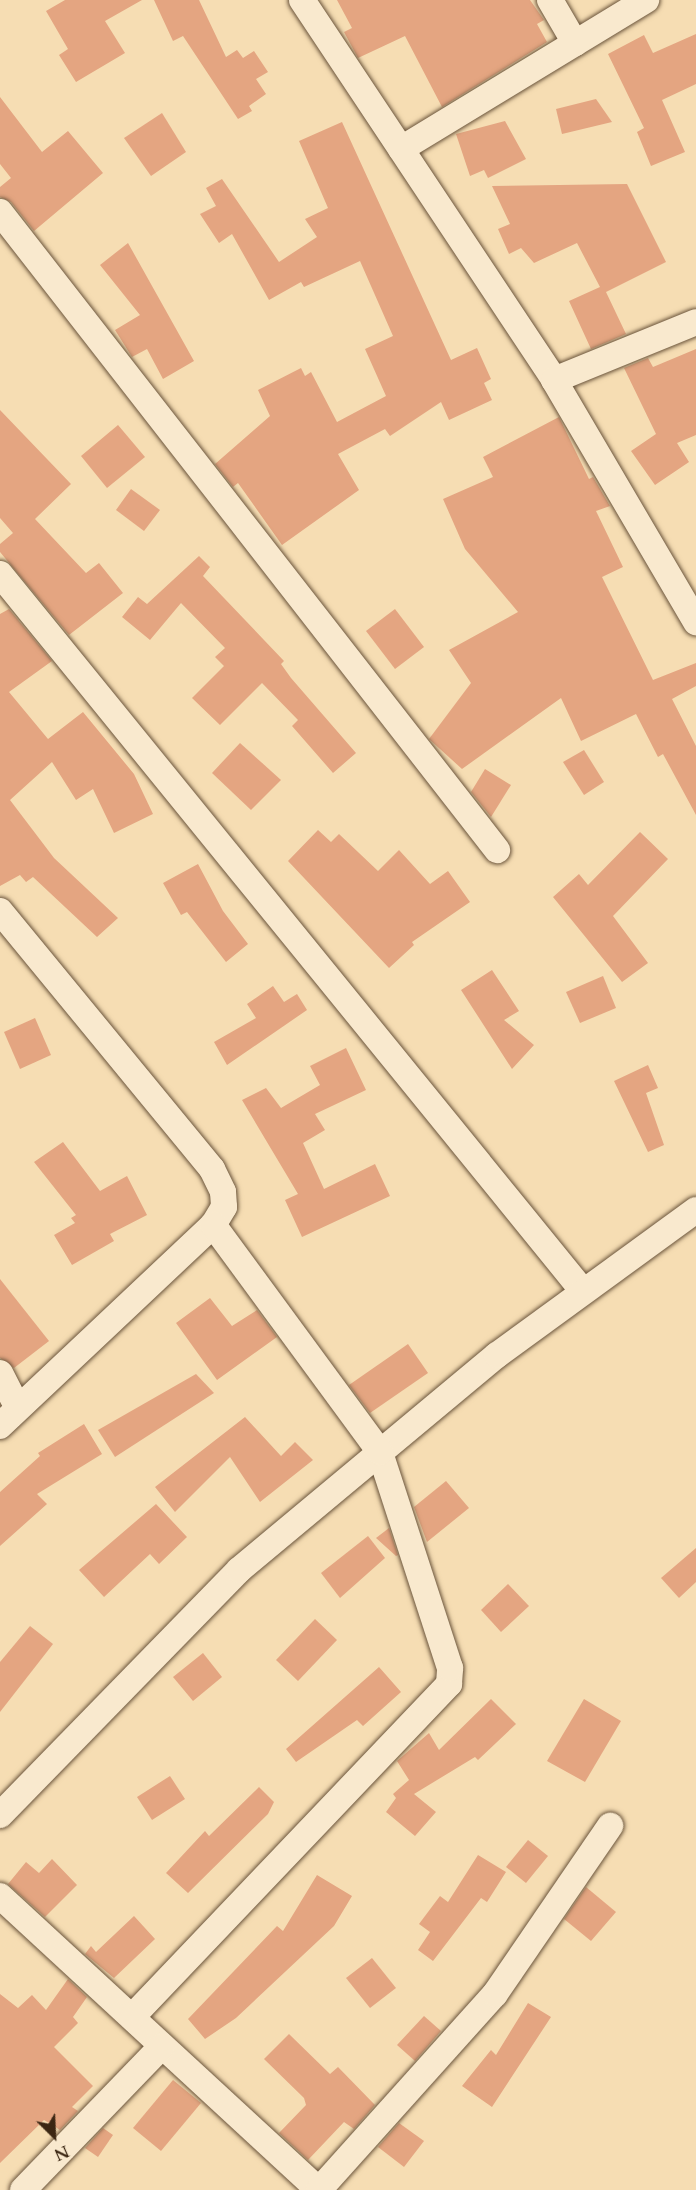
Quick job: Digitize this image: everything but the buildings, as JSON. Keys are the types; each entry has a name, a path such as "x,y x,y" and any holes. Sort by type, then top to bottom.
{"street":[{"path":"302,0 554,380 696,622"},
{"path":"550,0 575,43"},
{"path":"401,149 646,0"},
{"path":"0,212 497,850"},
{"path":"554,380 696,322"},
{"path":"0,574 582,1290"},
{"path":"0,911 212,1169 223,1192 224,1207 213,1225 0,1426"},
{"path":"0,1815 239,1570 380,1452 582,1290 696,1210"},
{"path":"132,2017 449,1684 450,1668 380,1452 213,1225"},
{"path":"0,1373 18,1408"},
{"path":"0,1896 319,2190 495,1994 610,1826"},
{"path":"23,2190 162,2046"}]}
